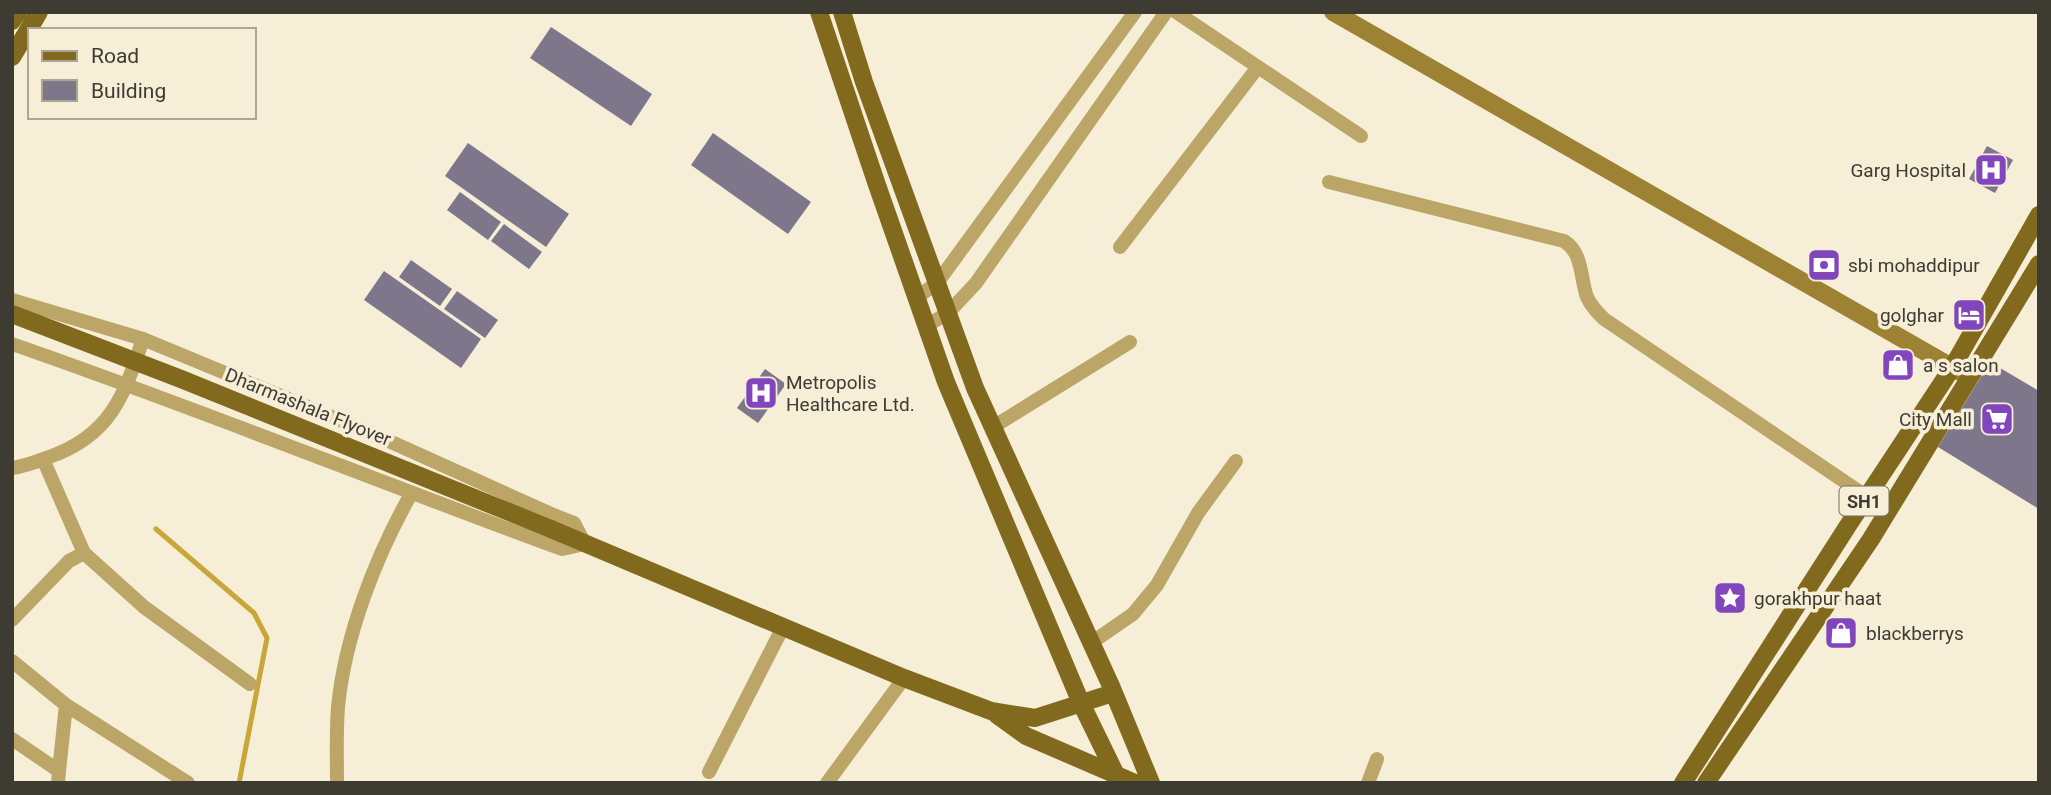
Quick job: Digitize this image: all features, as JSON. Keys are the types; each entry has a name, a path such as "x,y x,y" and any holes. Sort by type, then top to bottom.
{"main road":[{"path":"12,21 18,12"},
{"path":"29,28 39,12"},
{"path":"820,12 946,382 1082,703 1119,781"},
{"path":"842,12 864,82 975,388 1091,643 1151,783"},
{"path":"12,57 28,30"},
{"name":"SH1","path":"1683,783 1952,368 2039,216"},
{"name":"SH1","path":"1706,783 1888,511 2039,264"},
{"name":"Dharmashala Flyover","path":"12,314 181,379 551,529 904,678 991,711"},
{"path":"991,711 1035,719 1113,693"},
{"path":"991,711 1026,736 1119,781 1135,783"}],"street":[{"path":"916,298 937,283 1135,12"},
{"path":"926,326 948,313 976,283 1166,12"},
{"path":"1176,12 1361,136"},
{"path":"1333,12 1969,377"},
{"path":"1119,247 1258,67"},
{"path":"1329,182 1564,241 1573,247 1578,256 1587,295 1593,309 1604,320 1888,511"},
{"path":"12,300 143,339 380,437 574,523 585,544 562,549 411,494 128,384 12,344"},
{"path":"12,468 28,466 68,450 100,428 128,384 143,339"},
{"path":"993,428 1130,342"},
{"path":"12,457 28,466"},
{"path":"43,459 84,553 144,607 250,684"},
{"path":"1091,643 1133,614 1157,585 1198,513 1236,461"},
{"path":"337,783 338,706 354,628 388,534 411,494"},
{"path":"12,620 69,561 84,553"},
{"path":"709,772 783,627"},
{"path":"12,661 66,705 188,783"},
{"path":"827,783 904,678"},
{"path":"59,777 66,705"},
{"path":"12,739 59,777"},
{"path":"1368,783 1377,759"}],"building":[{"path":"551,27 652,94 631,126 530,58"},
{"path":"713,133 811,202 788,234 691,165"},
{"path":"468,143 569,214 546,247 445,176"},
{"path":"1987,146 2013,160 1995,193 1969,179"},
{"path":"460,192 501,222 488,240 447,210"},
{"path":"504,224 542,252 529,269 491,241"},
{"path":"411,260 452,289 440,306 399,277"},
{"path":"384,271 481,339 461,368 364,300"},
{"path":"457,291 498,320 485,338 444,309"},
{"name":"City Mall","path":"1990,362 2039,391 2039,509 1938,447"},
{"path":"765,369 786,384 758,423 737,408"}],"waterway":[{"path":"156,529 254,613 267,638 239,783"}],"place":[{"name":"Garg Hospital","path":"1991,170"},
{"name":"sbi mohaddipur","path":"1824,265"},
{"name":"golghar","path":"1969,315"},
{"name":"a s salon","path":"1898,365"},
{"name":"Metropolis Healthcare Ltd.","path":"761,393"},
{"name":"City Mall","path":"1997,419"},
{"name":"gorakhpur haat","path":"1730,598"},
{"name":"blackberrys","path":"1841,633"}]}
